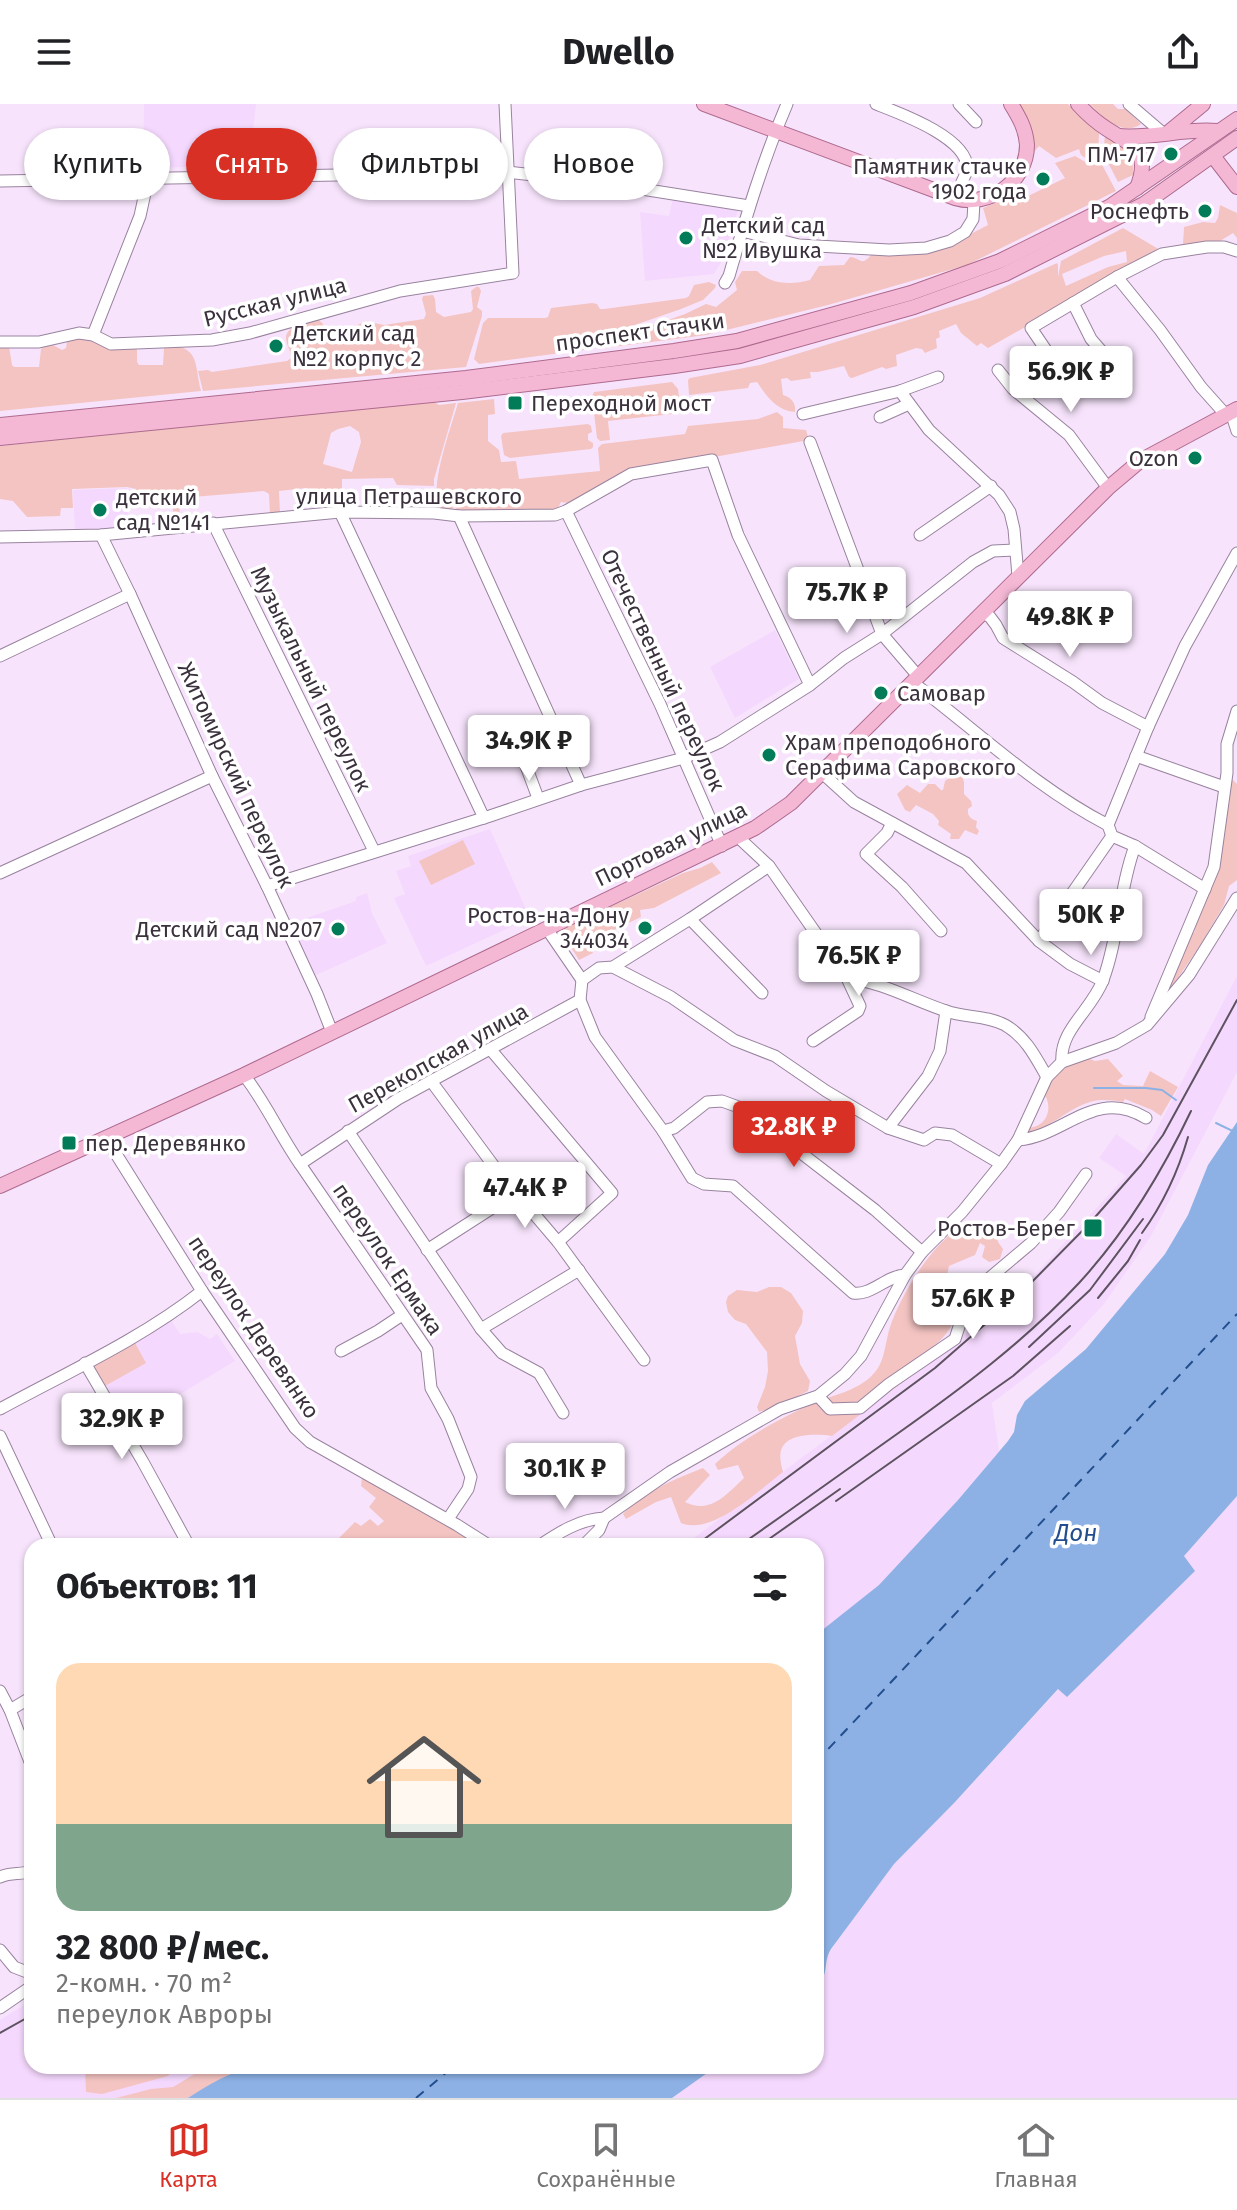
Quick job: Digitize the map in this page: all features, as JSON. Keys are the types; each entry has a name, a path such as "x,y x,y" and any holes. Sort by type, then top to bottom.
{"main road":[{"path":"704,104 955,198 974,202 1002,190 1024,164 1025,134 1011,104"},
{"path":"1078,104 1096,121 1139,151 1142,175 1137,189"},
{"path":"1165,135 1204,104"},
{"path":"1204,104 1203,120 1217,131"},
{"name":"проспект Стачки","path":"0,425 466,378 737,341 911,293 972,272 1083,220 1137,189 1237,119"},
{"path":"1118,136 1217,131"},
{"name":"проспект Стачки","path":"0,438 462,392 740,356 914,307 1005,274 1144,204 1237,138"},
{"path":"1213,156 1235,181"},
{"name":"Портовая улица","path":"0,1186 244,1075 739,838 791,803 1108,488 1140,461 1231,412"}],"street":[{"path":"505,104 506,128"},
{"path":"725,283 749,206 787,104"},
{"path":"876,104 929,126 960,151 967,171 955,198"},
{"path":"959,104 976,122"},
{"path":"1129,104 1165,135"},
{"path":"508,172 604,183 749,206"},
{"path":"170,179 333,175"},
{"path":"0,181 24,181"},
{"name":"Русская улица","path":"0,342 39,342 72,334 93,335 111,344 193,342 231,337 400,291 513,273 508,189"},
{"path":"93,335 143,200"},
{"path":"742,231 799,245 889,250 926,248 950,241 965,232 973,219 974,202"},
{"path":"1067,381 1031,328 1162,254 1207,247 1237,251"},
{"path":"1117,277 1201,387 1231,412 1237,431"},
{"path":"1073,303 1091,339 1111,362"},
{"path":"998,370 1013,389 1069,435 1108,488"},
{"path":"803,414 900,391 938,377"},
{"path":"900,391 929,430 991,486 1010,512 1018,576"},
{"path":"880,417 909,404"},
{"path":"810,442 882,634 915,679 1048,789 1205,889"},
{"name":"улица Петрашевского","path":"0,537 101,535 340,512 555,515 631,474 712,460 738,535 810,685"},
{"path":"920,535 991,486"},
{"name":"Отечественный переулок","path":"566,511 660,704 722,846"},
{"path":"340,512 484,818"},
{"path":"459,516 581,785"},
{"name":"Музыкальный переулок","path":"213,523 374,851"},
{"name":"Житомирский переулок","path":"101,535 212,776 267,886 332,1032"},
{"path":"267,886 538,798 684,758 720,742 810,685 882,634 973,562 993,551 1015,550"},
{"path":"1039,941 1110,830 1136,756 1185,646 1237,553"},
{"path":"0,656 130,594"},
{"path":"982,612 990,617 1003,638 1102,703 1148,727"},
{"path":"1147,1025 1214,867 1227,773 1227,744 1237,711"},
{"path":"538,798 523,758 561,743"},
{"path":"1136,756 1224,787"},
{"path":"821,772 854,802 966,863 1039,941 1070,964 1103,981"},
{"path":"0,873 212,776"},
{"path":"892,823 887,833 866,854 902,887 941,931"},
{"path":"739,838 769,866 847,978 860,1006 858,1011 813,1041"},
{"path":"1062,1062 1063,1040 1103,981 1114,942 1122,889 1135,846"},
{"path":"582,980 599,968 613,967 769,866"},
{"path":"554,1538 581,1523 604,1518 670,1472 780,1409 818,1396 845,1374 861,1356 905,1275 922,1252 962,1212 1018,1140 1047,1077 1062,1062 1116,1043 1147,1025 1189,975 1237,898"},
{"path":"690,919 762,993"},
{"path":"547,929 582,980 580,1000 595,1037 663,1131 692,1178 704,1184 733,1186 853,1293 861,1294 894,1276 905,1275"},
{"path":"613,967 671,997 734,1040 775,1056 888,1128 924,1140 935,1133 952,1135 1001,1164"},
{"path":"847,978 905,994 946,1011 984,1017 1007,1026 1031,1048 1047,1077"},
{"name":"Перекопская улица","path":"300,1164 431,1081 580,1000"},
{"path":"888,1128 928,1076 940,1051 946,1011"},
{"path":"491,1050 612,1193 558,1242"},
{"name":"переулок Ермака","path":"244,1075 281,1136 427,1350 431,1388 448,1419 471,1477 468,1489 448,1519"},
{"path":"431,1081 496,1169 558,1242 644,1360"},
{"path":"663,1131 674,1128 707,1102 722,1101 744,1109 875,1210 922,1252"},
{"path":"1018,1140 1043,1136 1094,1110 1123,1108 1146,1118"},
{"path":"348,1131 481,1329 502,1353 539,1373 563,1413"},
{"name":"переулок Деревянко","path":"106,1138 202,1291 295,1428 310,1442 478,1538"},
{"path":"818,1396 830,1409 860,1408 955,1339 968,1299 1031,1243 1059,1212 1086,1174"},
{"path":"427,1250 517,1192"},
{"path":"481,1329 579,1270"},
{"path":"0,1409 177,1310 202,1291"},
{"path":"341,1351 402,1315"},
{"path":"85,1363 185,1538"},
{"path":"0,1436 48,1538"},
{"path":"591,1538 604,1518"},
{"path":"0,1691 24,1746"},
{"path":"10,1710 24,1702"},
{"path":"0,1877 8,1873 24,1874"},
{"path":"0,1950 14,1967 24,1971"},
{"path":"0,2008 24,1992"}],"shaded area":[{"path":"144,104 256,104 253,128 186,128 186,167 170,167 170,128 144,128"},
{"path":"1015,104 1068,104 1099,133 1098,155 1087,159 1079,149 1056,158 1039,146 1030,157"},
{"path":"1090,104 1113,104 1118,109 1126,109 1141,124 1120,127"},
{"path":"1105,136 1130,155 1133,175 1118,182 1103,153"},
{"path":"1075,156 1087,163 1099,159 1116,191 967,265 828,305 706,335 605,348 611,340 706,304 716,307 737,290 735,282 742,271 757,271 775,281 796,283 810,280 819,266 844,265 850,257 863,261 871,255 955,242 988,225 983,208 998,202 1013,190 1022,199 1065,178 1055,163"},
{"name":"Детский сад №2 Ивушка","path":"673,198 738,210 723,259 714,274 645,281 640,212 669,216"},
{"path":"1220,205 1237,213 1237,238 1233,233 1212,246 1162,253 988,348 981,343 977,346 961,333 956,324 939,331 937,348 925,353 916,348 896,355 897,366 882,367 852,378 844,366 810,372 811,378 781,379 783,395 793,401 795,412 778,406 757,382 750,383 748,388 689,395 690,378 760,365 980,298 1057,263 1058,277 1061,261 1123,228 1160,250 1183,244 1184,227 1203,222 1215,223","holes":["1126,251 1127,262 1066,286 1062,274 1104,256"]},
{"path":"709,282 716,285 715,288 703,300 603,336 591,349 479,364 474,359 483,323 488,318 545,318 551,308 592,303 604,309 686,298 694,285"},
{"path":"476,287 481,291 477,307 482,311 482,316 466,367 203,391 198,371 212,372 287,361 291,358 287,334 298,325 318,319 323,324 323,336 332,338 353,333 356,326 365,321 384,325 424,319 423,296 433,295 436,312 444,317 471,312 471,291"},
{"path":"81,338 134,346 139,365 163,365 167,344 186,349 194,359 201,391 0,411 0,346 9,346 14,367 39,367 44,346 53,345 62,350 70,340"},
{"path":"672,382 678,389 681,413 608,421 610,440 600,441 597,438 594,392"},
{"path":"494,399 495,414 488,415 488,441 499,450 501,462 516,461 519,479 600,471 598,448 602,444 685,434 688,426 758,419 777,412 783,417 783,428 806,430 809,440 631,472 596,492 568,503 561,502 556,512 458,514 453,507 450,512 445,510 439,505 437,484 442,455 458,403"},
{"path":"433,401 439,405 456,403 434,486 397,485 393,478 342,479 342,508 325,506 323,490 306,488 279,491 280,513 270,514 269,494 264,491 181,498 180,520 177,520 171,498 158,498 157,504 138,505 136,489 127,487 72,489 73,508 61,508 60,516 27,517 13,501 0,499 0,446","holes":["350,426 359,432 361,442 352,472 323,464 331,433"]},
{"path":"588,424 592,432 588,434 588,440 593,443 591,449 510,458 504,455 503,433"},
{"name":"детский сад №141","path":"127,488 128,529 75,532 73,490"},
{"path":"775,630 799,679 735,718 710,667"},
{"path":"961,773 964,794 972,806 968,814 977,821 979,831 977,835 965,830 959,839 950,839 951,834 938,825 939,821 933,814 916,805 910,812 905,810 897,794 907,785 920,793 928,784 935,784 943,790 945,781"},
{"path":"1232,779 1237,784 1237,880 1229,886 1224,905 1158,1007 1189,932 1194,933 1197,922 1194,920 1215,868"},
{"path":"490,829 530,918 426,966 394,898 405,894 396,871 411,866 408,856"},
{"path":"463,840 475,864 431,885 419,861"},
{"path":"712,862 721,873 654,908 640,910 641,917 589,942 593,953 579,960 562,933 565,928"},
{"name":"Детский сад №207","path":"367,893 372,913 387,943 314,976 292,923 356,901 356,897"},
{"path":"1237,976 1237,1072 1151,1236 1104,1304 1058,1353 992,1403 999,1451 879,1585 824,1629 824,1538 694,1538 978,1324 1030,1280 1126,1176 1099,1158 1116,1134 1144,1154"},
{"path":"1085,1057 1095,1061 1108,1059 1123,1076 1117,1081 1123,1085 1143,1086 1150,1071 1178,1087 1161,1116 1125,1099 1123,1102 1098,1100 1081,1105 1024,1134 1026,1128 1038,1125 1045,1118 1048,1103 1042,1096 1055,1076"},
{"path":"978,1221 995,1228 1003,1249 1000,1259 989,1262 982,1257 985,1246 980,1243 975,1255 949,1266 949,1284 959,1300 953,1323 942,1339 907,1365 904,1381 832,1436 806,1435 787,1442 780,1459 783,1472 721,1517 707,1523 681,1523 671,1497 626,1519 623,1514 639,1499 703,1468 710,1475 685,1502 702,1506 718,1501 744,1478 738,1465 718,1470 715,1464 725,1455 772,1424 864,1382 878,1368 895,1314 918,1272 949,1235 962,1226"},
{"path":"769,1287 781,1287 791,1293 803,1311 802,1323 795,1336 800,1364 810,1381 808,1391 759,1412 757,1407 768,1371 767,1352 746,1324 735,1320 728,1312 726,1302 728,1296 737,1290 757,1292"},
{"path":"171,1320 180,1334 197,1332 210,1339 217,1334 235,1361 142,1417 128,1393 114,1401 93,1364"},
{"path":"134,1341 146,1363 105,1386 93,1364"},
{"path":"362,1477 472,1538 339,1538 355,1522 361,1526 370,1519 378,1526 384,1521 369,1507 376,1498 361,1486"},
{"path":"1237,1496 1237,2098 672,2098 706,2074 824,2074 824,1975 827,1956 894,1864 1059,1689 1067,1697 1195,1571 1184,1556"},
{"path":"24,2005 24,2074 236,2074 188,2098 0,2098 0,2020"},
{"path":"85,2074 170,2074 102,2094 86,2092"},
{"path":"195,2074 232,2074 188,2098 116,2098 173,2087"}],"water":[{"name":"Дон","path":"1237,1122 1237,1496 1184,1556 1195,1571 1067,1697 1058,1689 894,1864 831,1949 824,1974 824,1629 879,1585 958,1500 1008,1441 1025,1401 1086,1349 1165,1254 1188,1215 1208,1165"},
{"path":"232,2074 706,2074 672,2098 188,2098"}],"waterway":[{"path":"1094,1088 1162,1090 1176,1100"},
{"path":"1216,1123 1237,1133"}],"ferry route":[{"path":"824,1753 1237,1314"},
{"path":"416,2098 444,2074"}],"railway":[{"path":"706,1538 935,1368 1022,1292 1141,1165 1163,1135 1237,1000"},
{"path":"750,1538 969,1381 1058,1304 1096,1264 1127,1223 1168,1157 1191,1111"},
{"path":"1142,1233 1169,1187 1188,1137"},
{"path":"1029,1347 1090,1290 1143,1219"},
{"path":"1098,1298 1128,1261 1140,1240"},
{"path":"836,1501 1013,1376 1070,1326"},
{"path":"770,1538 840,1489"},
{"path":"0,2033 24,2020"}],"place":[{"name":"ПМ-717","path":"1171,154"},
{"name":"Памятник стачке 1902 года","path":"1043,179"},
{"name":"Роснефть","path":"1205,211"},
{"name":"Детский сад №2 Ивушка","path":"686,238"},
{"name":"Детский сад №2 корпус 2","path":"276,346"},
{"name":"Переходной мост","path":"515,403"},
{"name":"Ozon","path":"1195,458"},
{"name":"детский сад №141","path":"100,510"},
{"name":"Самовар","path":"881,693"},
{"name":"Храм преподобного Серафима Саровского","path":"769,755"},
{"name":"Ростов-на-Дону 344034","path":"645,928"},
{"name":"Детский сад №207","path":"338,929"},
{"name":"пер. Деревянко","path":"69,1143"},
{"name":"Ростов-Берег","path":"1093,1228"}]}
